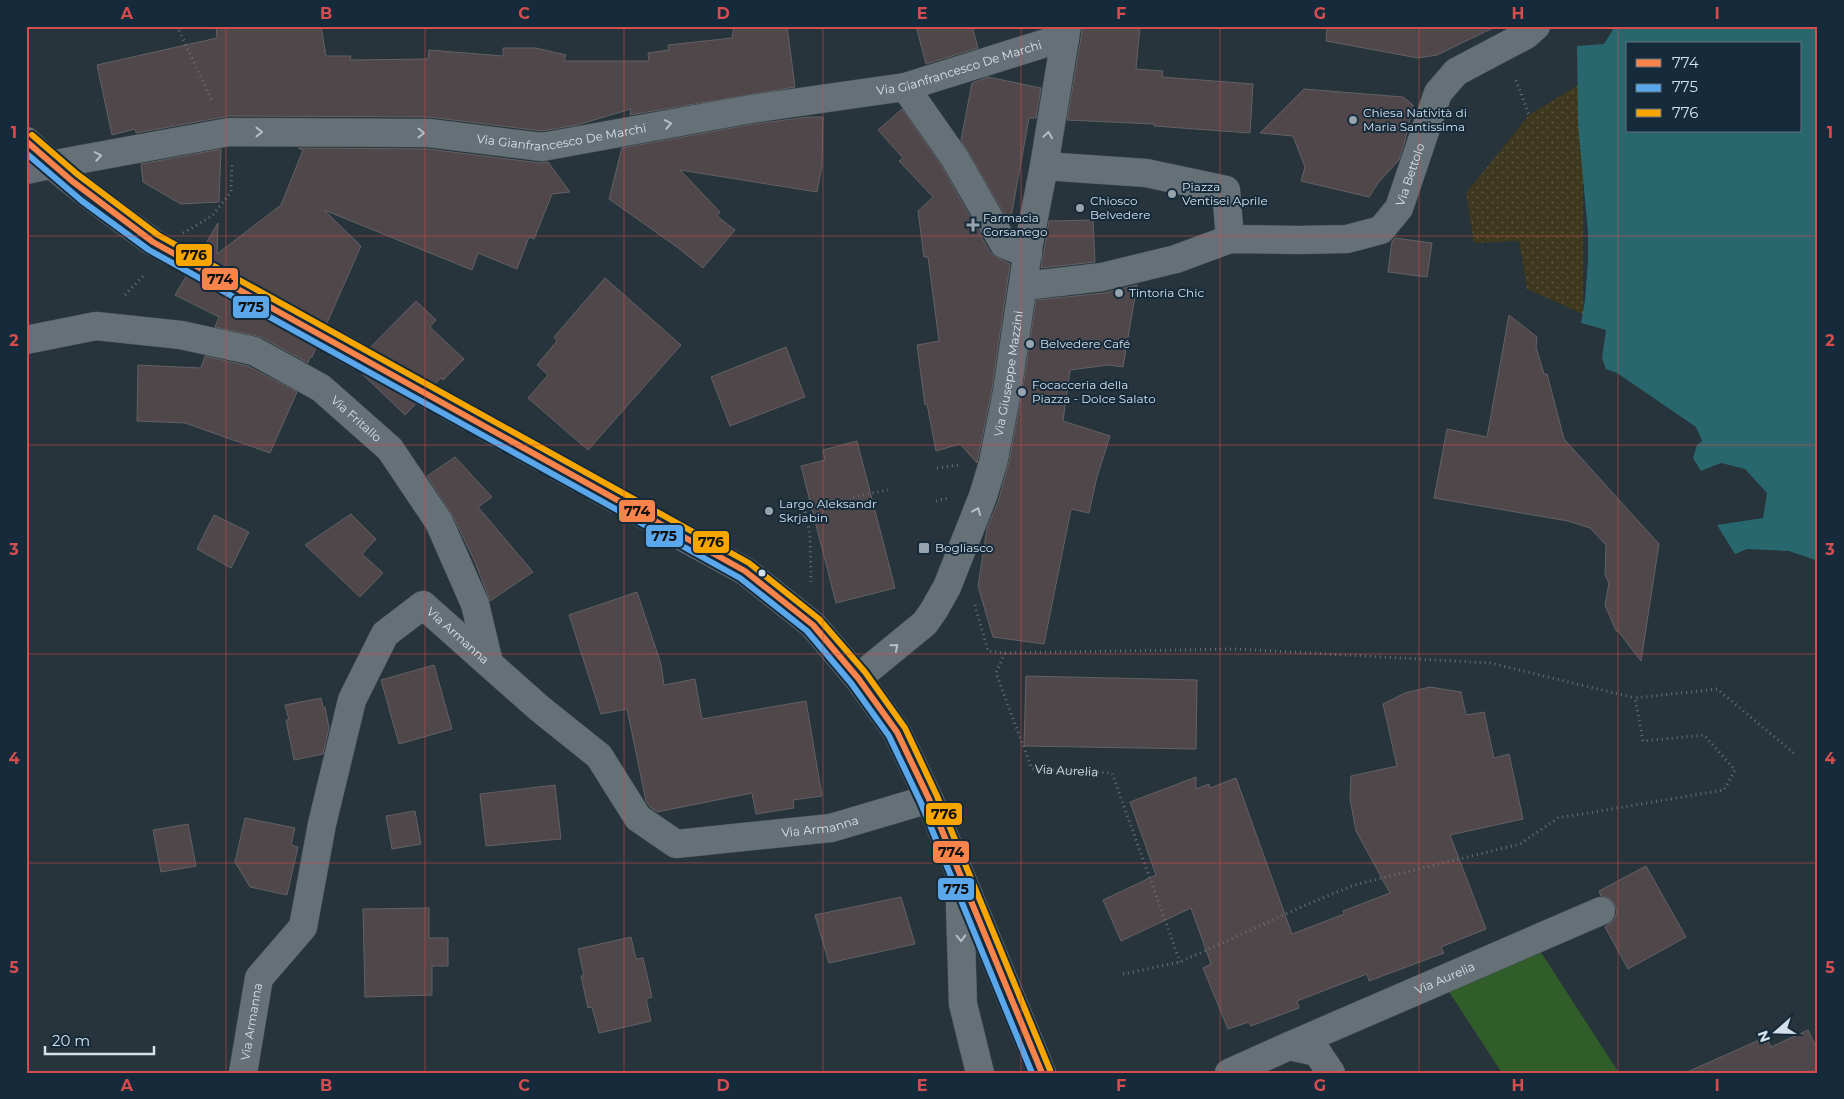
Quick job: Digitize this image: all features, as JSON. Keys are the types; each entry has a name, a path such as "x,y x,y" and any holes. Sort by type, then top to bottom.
{"main road":[{"path":"26,141 38,167 86,194 161,249"},
{"path":"681,536 744,571 813,626 858,678 897,732 929,799 1042,1073"}],"street":[{"name":"Via Bettolo","path":"1230,239 1347,239 1380,230 1399,208 1438,93 1456,72 1526,35 1536,26"},
{"name":"Via Gianfrancesco De Marchi","path":"38,167 229,132 429,133 542,146 751,109 905,86 1066,32"},
{"name":"Via Giuseppe Mazzini","path":"858,678 925,623 947,587 983,496 993,463 1007,392 1028,254 1066,32"},
{"path":"905,86 954,157 1004,244 1028,254"},
{"path":"1024,286 1102,277 1176,259 1230,239 1226,190 1146,172 1044,166"},
{"name":"Via Fritallo","path":"26,340 96,326 181,335 254,351 321,388 390,448 439,522 475,604 489,663"},
{"name":"Via Armanna","path":"243,1073 259,978 303,927 322,824 352,700 385,634 423,606 539,708 599,756 638,818 676,844 831,828 929,799"},
{"path":"959,872 963,1004 980,1073"},
{"name":"Via Aurelia","path":"1229,1073 1601,910"},
{"path":"1289,1046 1317,1052 1331,1073"}],"path":[{"path":"96,326 161,249 212,216 231,192 232,154 229,132 210,97 177,26"},
{"path":"1516,80 1529,116"},
{"path":"937,468 954,465"},
{"path":"853,498 888,490"},
{"path":"803,502 810,534"},
{"path":"973,598 988,651 1005,653 1237,649 1490,662 1635,698 1716,689 1796,754"},
{"name":"Via Aurelia","path":"1005,653 996,673 1032,769 1112,772 1180,962"},
{"path":"1123,974 1180,962 1354,885 1520,844 1558,818 1724,790 1734,770 1704,735 1643,741 1635,698"}],"sand":[{"path":"1583,82 1583,314 1527,289 1519,241 1474,243 1466,193 1529,115"}],"green space":[{"path":"1537,946 1619,1073 1502,1073 1442,981"}],"water":[{"path":"1615,26 1818,26 1818,561 1789,551 1747,549 1735,554 1717,525 1763,518 1767,493 1745,469 1721,463 1701,471 1693,458 1697,445 1702,441 1696,427 1617,373 1606,369 1602,358 1606,330 1581,323 1585,300 1588,232 1578,124 1577,46 1604,44"}],"building":[{"path":"216,26 321,26 326,56 351,56 350,60 428,59 429,50 503,56 503,48 536,48 566,55 564,61 649,61 648,53 669,50 668,45 732,38 734,26 787,26 795,87 630,115 631,109 577,125 542,131 429,117 229,116 136,133 135,129 112,135 97,65 217,38"},
{"path":"916,26 972,26 978,48 926,64"},
{"path":"1083,26 1140,26 1136,69 1163,71 1162,77 1253,84 1250,133 1154,126 1154,124 1067,120"},
{"path":"1327,26 1497,26 1437,55 1418,58 1326,41"},
{"path":"988,77 1041,88 1036,118 1029,118 1010,223 961,140 972,83"},
{"name":"Chiesa Natività di Maria Santissima","path":"1304,89 1403,97 1413,105 1399,160 1378,183 1369,197 1301,181 1305,167 1293,136 1260,133"},
{"path":"902,109 941,165 990,252 1010,264 992,389 977,463 960,444 936,451 927,404 925,405 917,345 939,341 928,257 924,257 918,211 933,197 899,161 903,158 878,130"},
{"path":"808,117 823,117 822,165 817,192 680,170 720,212 717,216 735,230 703,268 677,247 609,199 622,148 754,124"},
{"path":"298,148 428,149 540,163 548,162 570,192 552,194 534,239 529,237 517,269 478,253 472,270 324,210 361,246 308,363 261,337 215,327 219,317 175,295 218,223 217,254 281,205 303,150"},
{"path":"221,149 219,202 181,204 143,182 141,164"},
{"path":"1093,220 1095,262 1041,268 1049,221"},
{"path":"1395,238 1432,243 1427,277 1388,272 1392,241"},
{"path":"605,278 681,345 588,450 528,398 548,375 537,365 557,341 554,337"},
{"path":"1137,285 1123,367 1109,365 1070,370 1063,421 1110,436 1097,477 1089,513 1071,509 1044,644 993,637 978,586 987,528 998,502 1008,466 1022,394 1036,300 1104,293"},
{"path":"416,301 436,320 430,327 464,359 443,380 441,378 405,415 353,365"},
{"path":"1509,315 1537,337 1536,347 1544,374 1547,374 1564,439 1659,544 1641,661 1618,631 1616,631 1605,605 1609,583 1605,575 1606,545 1590,528 1568,521 1434,498 1447,429 1487,437"},
{"path":"786,347 805,397 730,426 711,377"},
{"path":"205,356 248,366 297,392 270,453 185,423 137,421 138,365 201,368"},
{"path":"857,441 895,588 836,603 801,466 825,460 823,450"},
{"path":"455,457 492,497 478,507 533,572 490,601 475,562 453,516 427,476"},
{"path":"351,514 376,539 362,554 383,573 360,597 305,545"},
{"path":"214,515 249,532 231,568 197,549"},
{"path":"637,592 661,664 664,685 695,679 702,719 806,701 822,796 793,800 794,808 756,814 752,793 657,812 650,807 646,801 627,709 601,714 569,615"},
{"path":"434,665 452,729 399,744 381,680"},
{"path":"1026,676 1197,680 1196,749 1024,746"},
{"path":"1430,687 1461,692 1466,715 1484,712 1494,758 1509,754 1523,819 1450,835 1486,929 1441,947 1444,953 1369,981 1367,974 1297,1001 1299,1008 1251,1026 1249,1022 1228,1029 1203,968 1211,964 1191,908 1121,941 1103,900 1156,875 1130,802 1196,777 1196,789 1209,784 1210,788 1236,778 1292,934 1344,914 1343,911 1390,893 1356,831 1350,799 1351,776 1397,766 1383,704 1405,693"},
{"path":"321,698 323,707 325,707 329,728 323,754 294,760 286,720 289,720 285,705"},
{"path":"555,785 561,839 486,846 480,794"},
{"path":"415,811 421,844 392,849 386,816"},
{"path":"245,818 295,828 291,845 298,847 287,895 250,887 235,862"},
{"path":"188,824 196,866 161,872 153,830"},
{"path":"1646,866 1686,937 1628,969 1605,927 1614,920 1617,912 1615,905 1611,899 1601,896 1599,891"},
{"path":"901,897 915,944 829,963 815,915"},
{"path":"429,908 429,938 448,938 448,966 432,966 432,995 365,997 363,909"},
{"path":"631,937 636,959 643,958 652,997 646,999 651,1021 599,1033 592,1007 588,1008 581,976 584,976 578,949"},
{"path":"1808,1030 1818,1051 1818,1073 1685,1073 1766,1037 1771,1047"}],"tunnel":[{"path":"153,242 681,536"}],"transit line":[{"name":"776","path":"32,135 77,174 158,235 749,563 819,619 865,672 905,728 937,796 1050,1070"},
{"name":"774","path":"26,141 72,181 153,242 745,571 813,625 858,678 897,732 929,799 1042,1073"},
{"name":"775","path":"26,153 82,201 149,250 740,578 807,631 851,683 889,736 921,803 1032,1073"}],"place":[{"name":"Chiesa Natività di Maria Santissima","path":"1353,120"},
{"name":"Piazza Ventisei Aprile","path":"1172,194"},
{"name":"Chiosco Belvedere","path":"1080,208"},
{"name":"Farmacia Corsanego","path":"973,225"},
{"name":"Tintoria Chic","path":"1119,293"},
{"name":"Belvedere Café","path":"1030,344"},
{"name":"Focacceria della Piazza - Dolce Salato","path":"1022,392"},
{"name":"Largo Aleksandr Skrjabin","path":"769,511"},
{"name":"Bogliasco","path":"924,548"}]}
